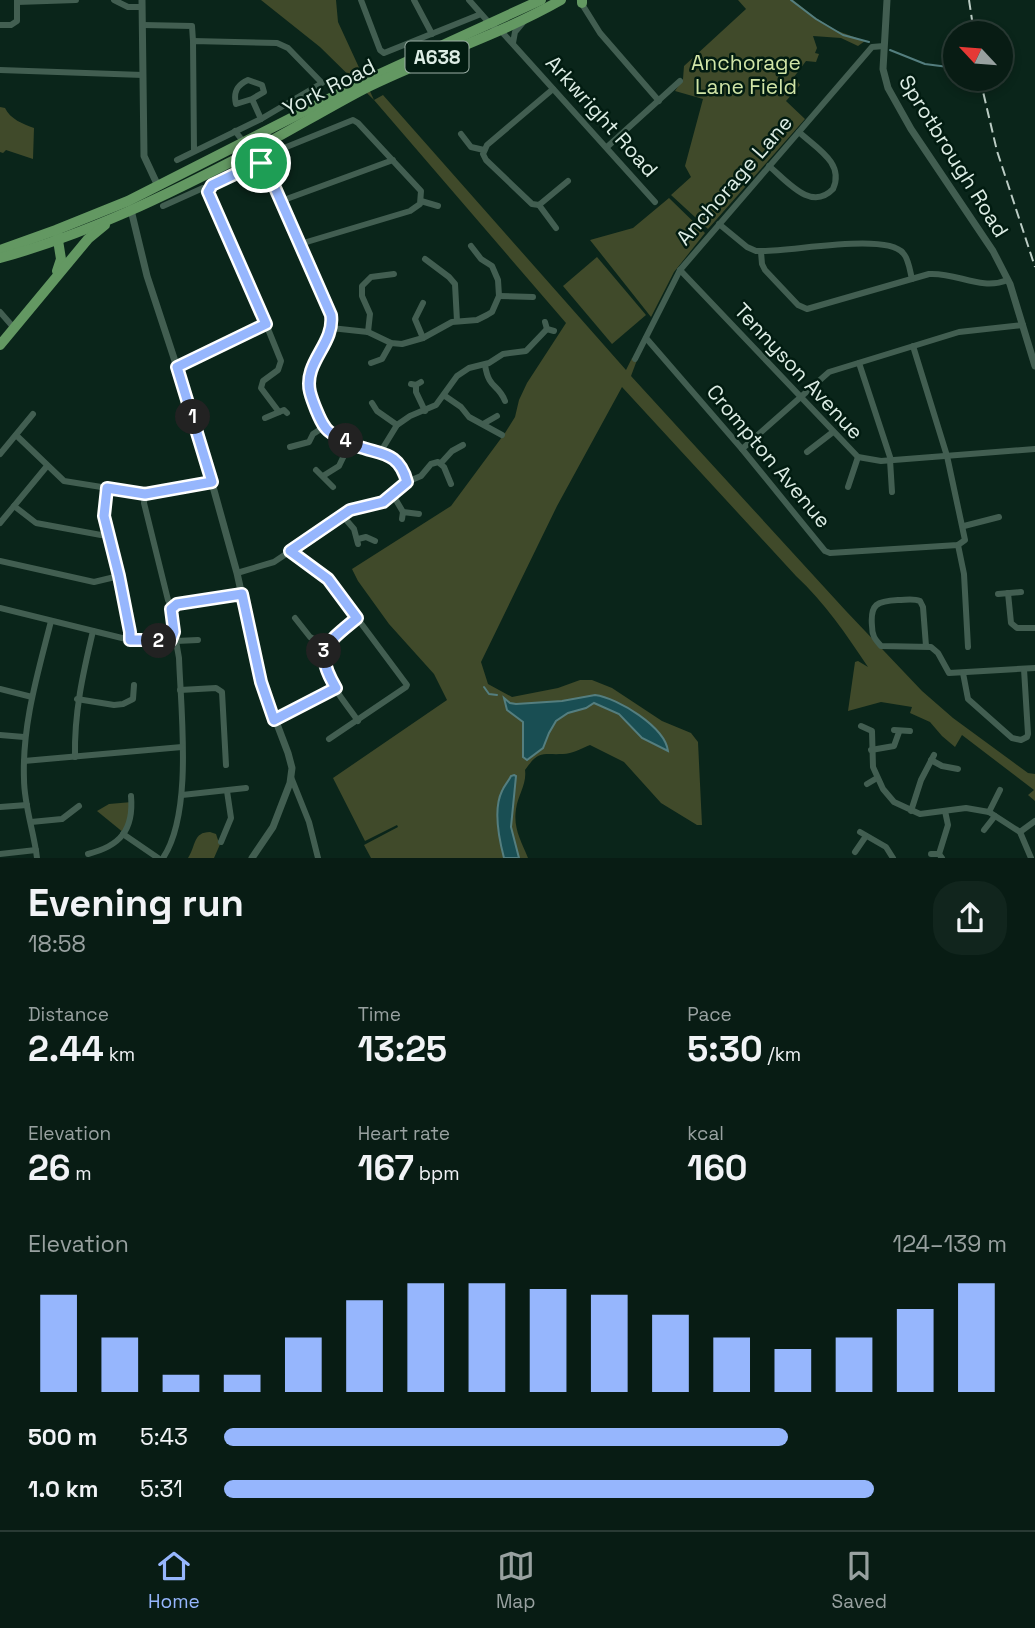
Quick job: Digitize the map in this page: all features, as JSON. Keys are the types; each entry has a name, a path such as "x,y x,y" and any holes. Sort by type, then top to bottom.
{"highway":[{"name":"York Road","path":"0,258 130,205 161,196 366,84 541,0"},
{"name":"York Road","path":"366,84 501,31 561,0"},
{"name":"York Road","path":"0,250 113,218 130,205"},
{"path":"0,345 88,239 113,218"},
{"path":"52,281 61,260 58,235"}],"street":[{"path":"0,25 11,25 17,21 17,1 76,0"},
{"path":"114,0 128,7 142,3 144,156 161,196 208,188 279,150 352,120 358,123 421,191 420,203 410,211 300,244"},
{"path":"361,0 380,50 384,53 481,13"},
{"path":"414,0 432,34"},
{"name":"Arkwright Road","path":"469,0 513,43 656,202"},
{"name":"Sprotbrough Road","path":"887,0 883,69 888,88 911,129 993,251 1008,280 1035,366"},
{"path":"581,1 600,33 659,101"},
{"path":"513,43 515,33 526,19"},
{"path":"143,25 191,25 194,151"},
{"path":"177,160 261,119 322,83 288,48 277,43 193,41"},
{"name":"Anchorage Lane","path":"635,359 680,270 872,47 884,46"},
{"name":"Arkwright Road","path":"522,54 530,48"},
{"path":"0,70 143,75"},
{"path":"248,80 262,85 264,92 252,99 236,104 234,94 239,85 248,80"},
{"path":"607,147 680,81"},
{"path":"484,150 553,89"},
{"path":"252,99 261,119"},
{"path":"235,131 261,162 331,315 331,328 309,375 311,396 324,427 331,434 350,443 381,451 397,463 407,482"},
{"path":"769,166 806,196 821,197 830,193 837,178 834,163 799,132"},
{"path":"461,134 471,147 484,150"},
{"path":"484,150 486,160 528,201 539,205 556,228"},
{"path":"281,201 393,160"},
{"path":"539,205 568,181"},
{"path":"208,188 281,356 279,368 261,385 262,391 279,412"},
{"path":"420,203 438,206"},
{"path":"130,205 147,276 212,482 237,573 261,682 288,753 291,777 309,822 318,858"},
{"path":"719,224 747,247 761,251 874,244 903,253 912,279"},
{"path":"331,328 368,332 391,343 402,344 423,338 457,321 477,320 488,315 499,296 500,287 495,269 481,259 470,245"},
{"path":"761,251 765,270 798,305 807,309 935,273 974,283 994,284 1008,280"},
{"path":"431,259 455,284 457,321"},
{"name":"Tennyson Avenue","path":"680,270 858,457 874,461 1035,450"},
{"path":"368,332 370,314 359,284 374,276 394,274"},
{"path":"499,296 523,301 533,297"},
{"path":"411,304 421,307 415,319 423,338"},
{"path":"0,312 14,328"},
{"path":"177,367 266,324"},
{"path":"742,449 829,372 959,332 1023,324"},
{"path":"381,451 397,425 436,405 457,376 469,368 485,365 503,354 526,351 548,327"},
{"name":"Crompton Avenue","path":"646,338 827,553 958,545"},
{"path":"382,369 375,362 387,352 391,343"},
{"path":"913,346 947,456 964,526 965,540 958,545 964,573 968,646"},
{"path":"859,363 891,460 892,492"},
{"path":"485,365 490,383 504,397 510,389"},
{"path":"279,368 287,372"},
{"path":"416,384 416,392 425,411"},
{"path":"444,396 502,435"},
{"path":"371,402 377,411 397,425"},
{"path":"265,418 284,410 287,413"},
{"path":"0,454 33,414"},
{"path":"476,431 482,424 497,416"},
{"path":"289,447 311,440 313,434 324,427"},
{"path":"807,452 833,432"},
{"path":"16,435 64,481 145,494 212,482"},
{"path":"323,477 339,466 350,443"},
{"path":"303,444 306,454"},
{"path":"441,463 452,451 463,445"},
{"path":"848,487 858,457"},
{"path":"237,573 268,565 342,515 354,508 383,502 407,482 421,476 434,462 441,463"},
{"path":"441,463 451,484"},
{"path":"0,523 47,466"},
{"path":"316,470 333,487"},
{"path":"107,488 104,516 119,576 130,640"},
{"path":"123,834 160,858 173,839 182,795 179,658 172,607 144,503 145,494"},
{"path":"393,495 402,516 419,513"},
{"path":"14,506 36,523 101,535 108,533"},
{"path":"342,515 358,541 366,537 375,541"},
{"path":"964,526 999,517"},
{"path":"290,551 328,579 407,685 329,739"},
{"path":"0,561 94,582 119,576"},
{"path":"998,594 1021,592"},
{"path":"1008,593 1011,624 1017,628 1035,628"},
{"path":"172,607 242,594"},
{"path":"926,646 923,607 920,601 883,601 874,607 871,614 873,635 881,646 926,646 936,650 947,672 1035,668"},
{"path":"0,608 130,640 198,640"},
{"path":"294,618 310,637 327,646"},
{"path":"357,618 333,637 327,646 324,665 358,721"},
{"path":"0,854 37,854 27,805 24,737 51,621"},
{"path":"75,757 77,699 93,631"},
{"path":"963,673 968,699 1012,738 1021,740 1027,737 1028,733 1024,669"},
{"path":"77,699 123,704 132,699 134,684"},
{"path":"180,690 216,688 222,692 226,765"},
{"path":"274,720 336,688"},
{"path":"0,689 32,697"},
{"path":"861,726 872,731 871,750 877,778 894,802 911,811 925,814 966,808 992,814 1020,832 1031,858"},
{"path":"871,750 894,746 897,731 910,732"},
{"path":"0,735 24,737"},
{"path":"24,761 182,747"},
{"path":"911,811 921,780 933,757 942,766 959,770"},
{"path":"252,858 273,827 291,777"},
{"path":"867,784 877,778"},
{"path":"182,795 246,788"},
{"path":"984,830 1000,790"},
{"path":"221,842 231,818 227,791"},
{"path":"86,854 106,848 123,834 131,817 131,796"},
{"path":"0,807 27,805"},
{"path":"31,822 45,818 62,819 79,806"},
{"path":"937,855 948,825 945,811"},
{"path":"1020,832 1035,821"},
{"path":"855,852 863,834 886,847 893,858"}],"green space":[{"path":"261,0 336,0 338,22 374,100 320,47"},
{"name":"Anchorage Lane Field","path":"738,0 793,0 835,30 865,41 858,46 841,38 813,36 817,48 815,53 819,54 816,62 806,61 794,77 800,85 786,101 805,119 708,229 671,195 691,177 685,166 703,99 675,91 683,79 684,66 746,9"},
{"path":"383,95 626,370 632,358 637,360 631,376 922,691 953,718 1028,773 1035,774 1035,801 1028,795 1034,790 962,735 955,747 930,722 910,713 912,707 881,702 848,711 855,662 868,667 852,643 816,597 622,387 557,506 481,662 488,684 512,697 558,688 580,680 592,680 612,688 662,721 691,733 698,742 702,825 697,825 661,803 624,762 590,745 566,754 538,756 525,770 525,780 515,816 518,834 528,858 371,858 364,845 398,827 397,825 365,841 333,778 447,700 434,674 389,624 352,569 451,506 505,433 515,417 527,383 566,323 374,100"},
{"path":"0,107 5,108 17,121 34,128 33,159 6,150 0,152"},
{"path":"669,198 705,233 674,272 651,317 590,240 633,228"},
{"path":"597,257 646,315 612,344 563,286"},
{"path":"132,802 124,833 97,811 109,804"},
{"path":"210,832 216,834 221,842 214,858 188,858 198,837"}],"water":[{"path":"595,695 616,702 639,715 659,733 668,751 642,738 619,714 594,703 556,721 543,748 527,760 523,757 523,722 507,710 504,698 516,704 562,701"},
{"path":"514,775 511,827 519,858 504,858 499,833 498,806 503,789"}],"waterway":[{"path":"791,0 843,35 869,42"},
{"path":"890,50 925,64 943,66"},
{"path":"484,687 489,694 497,695"}],"railway":[{"path":"969,0 972,21"},
{"path":"983,91 997,151 1035,267"}],"route":[{"path":"261,163 272,181 331,315 331,328 327,339 309,375 311,396 324,427 331,434 358,447 387,454 397,463 407,482 383,502 350,510 290,551 328,579 357,618 333,637 324,651 324,665 336,688 274,720 261,682 242,594 172,607 174,635 171,640 130,640 119,576 104,516 107,488 145,494 212,482 177,367 266,324 208,192 212,185 261,163"}]}
